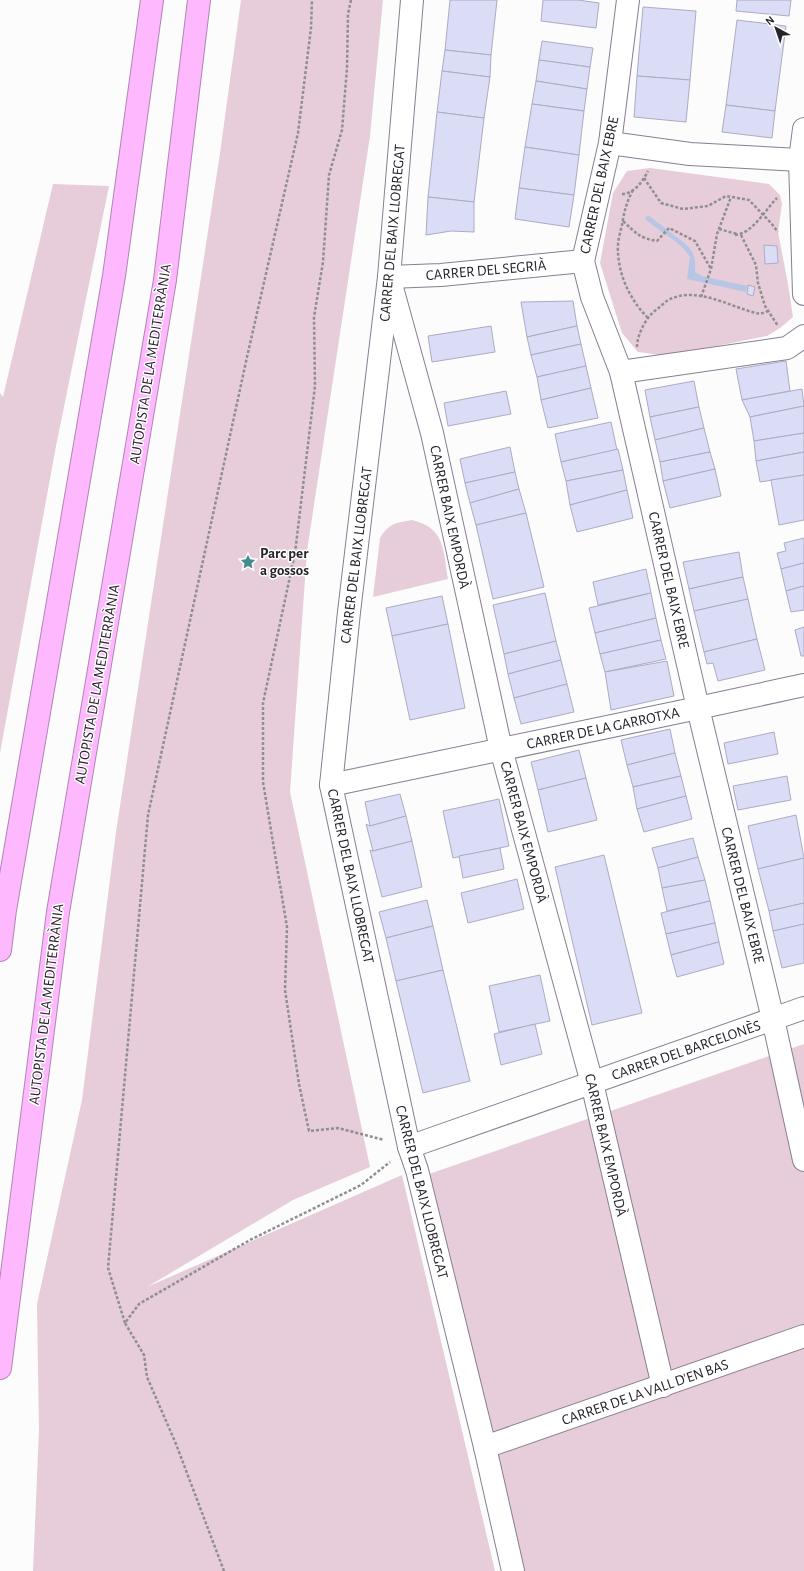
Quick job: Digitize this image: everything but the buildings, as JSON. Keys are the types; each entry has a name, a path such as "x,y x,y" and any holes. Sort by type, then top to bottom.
{"highway":[{"path":"0,950 5,910 114,276 152,0"},
{"name":"AUTOPISTA DE LA MEDITERRÀNIA","path":"0,1368 58,912 165,280 199,0"}],"street":[{"name":"CARRER DEL BAIX LLOBREGAT","path":"412,0 389,278 349,612 331,784 409,1146 417,1170 485,1447 512,1571"},
{"name":"CARRER DEL BAIX EBRE","path":"628,0 610,143 583,262 592,297 621,372 698,708 773,1019 804,1160"},
{"path":"804,129 800,160 804,294"},
{"path":"610,143 690,154 800,160"},
{"name":"CARRER DEL SEGRIÀ","path":"389,278 441,275 583,262"},
{"name":"CARRER BAIX EMPORDÀ","path":"389,278 432,433 501,749 592,1083 663,1386"},
{"path":"621,372 787,348 804,336"},
{"name":"CARRER DE LA GARROTXA","path":"331,784 804,685"},
{"name":"CARRER DEL BARCELONÈS","path":"409,1146 804,1008"},
{"name":"CARRER DE LA VALL D'EN BAS","path":"485,1447 804,1336"}],"path":[{"path":"224,1571 176,1444 147,1377 144,1355 125,1323 108,1268 148,814 247,357 298,133 311,28 312,0"},
{"path":"351,0 348,14 342,130 329,175 323,262 314,316 315,386 296,546 263,703 263,782 287,927 285,990 298,1076 309,1131 338,1128 409,1146"},
{"path":"620,194 627,194 633,190 644,178 650,168"},
{"path":"644,178 661,203 683,208 708,206 726,196 749,200 778,232"},
{"path":"633,190 628,200 617,251 621,271 636,306 648,318"},
{"path":"738,235 752,228 762,214 780,195"},
{"path":"701,297 711,269 717,234 731,197"},
{"path":"623,221 636,234 648,239 657,241 669,228 695,241 711,269"},
{"path":"719,229 738,235 756,265 758,283 765,306 780,328"},
{"path":"638,352 637,345 642,328 650,314 668,300 682,295 720,301 760,314 768,311"},
{"path":"125,1323 139,1304 250,1240 361,1185 409,1146"}],"shaded area":[{"path":"241,0 383,0 370,136 307,551 290,792 370,1167 293,1200 147,1287 402,1175 495,1571 33,1571 39,1430 37,1304 82,1100 116,832 220,153"},
{"path":"650,168 769,184 780,195 782,204 778,232 793,317 780,328 767,336 667,356 638,352 622,333 600,263 613,193 627,171"},
{"path":"53,184 109,186 56,446 0,753 0,393 3,397"},
{"path":"412,520 423,524 437,535 443,550 448,579 373,597 380,538 383,533 393,524"},
{"path":"804,1044 804,1571 523,1571 429,1174"}],"water":[{"path":"648,215 687,245 694,258 695,272 702,276 747,286 746,292 687,279 690,257 681,246 645,219"}],"place":[{"name":"Parc per a gossos","path":"248,562"}]}
